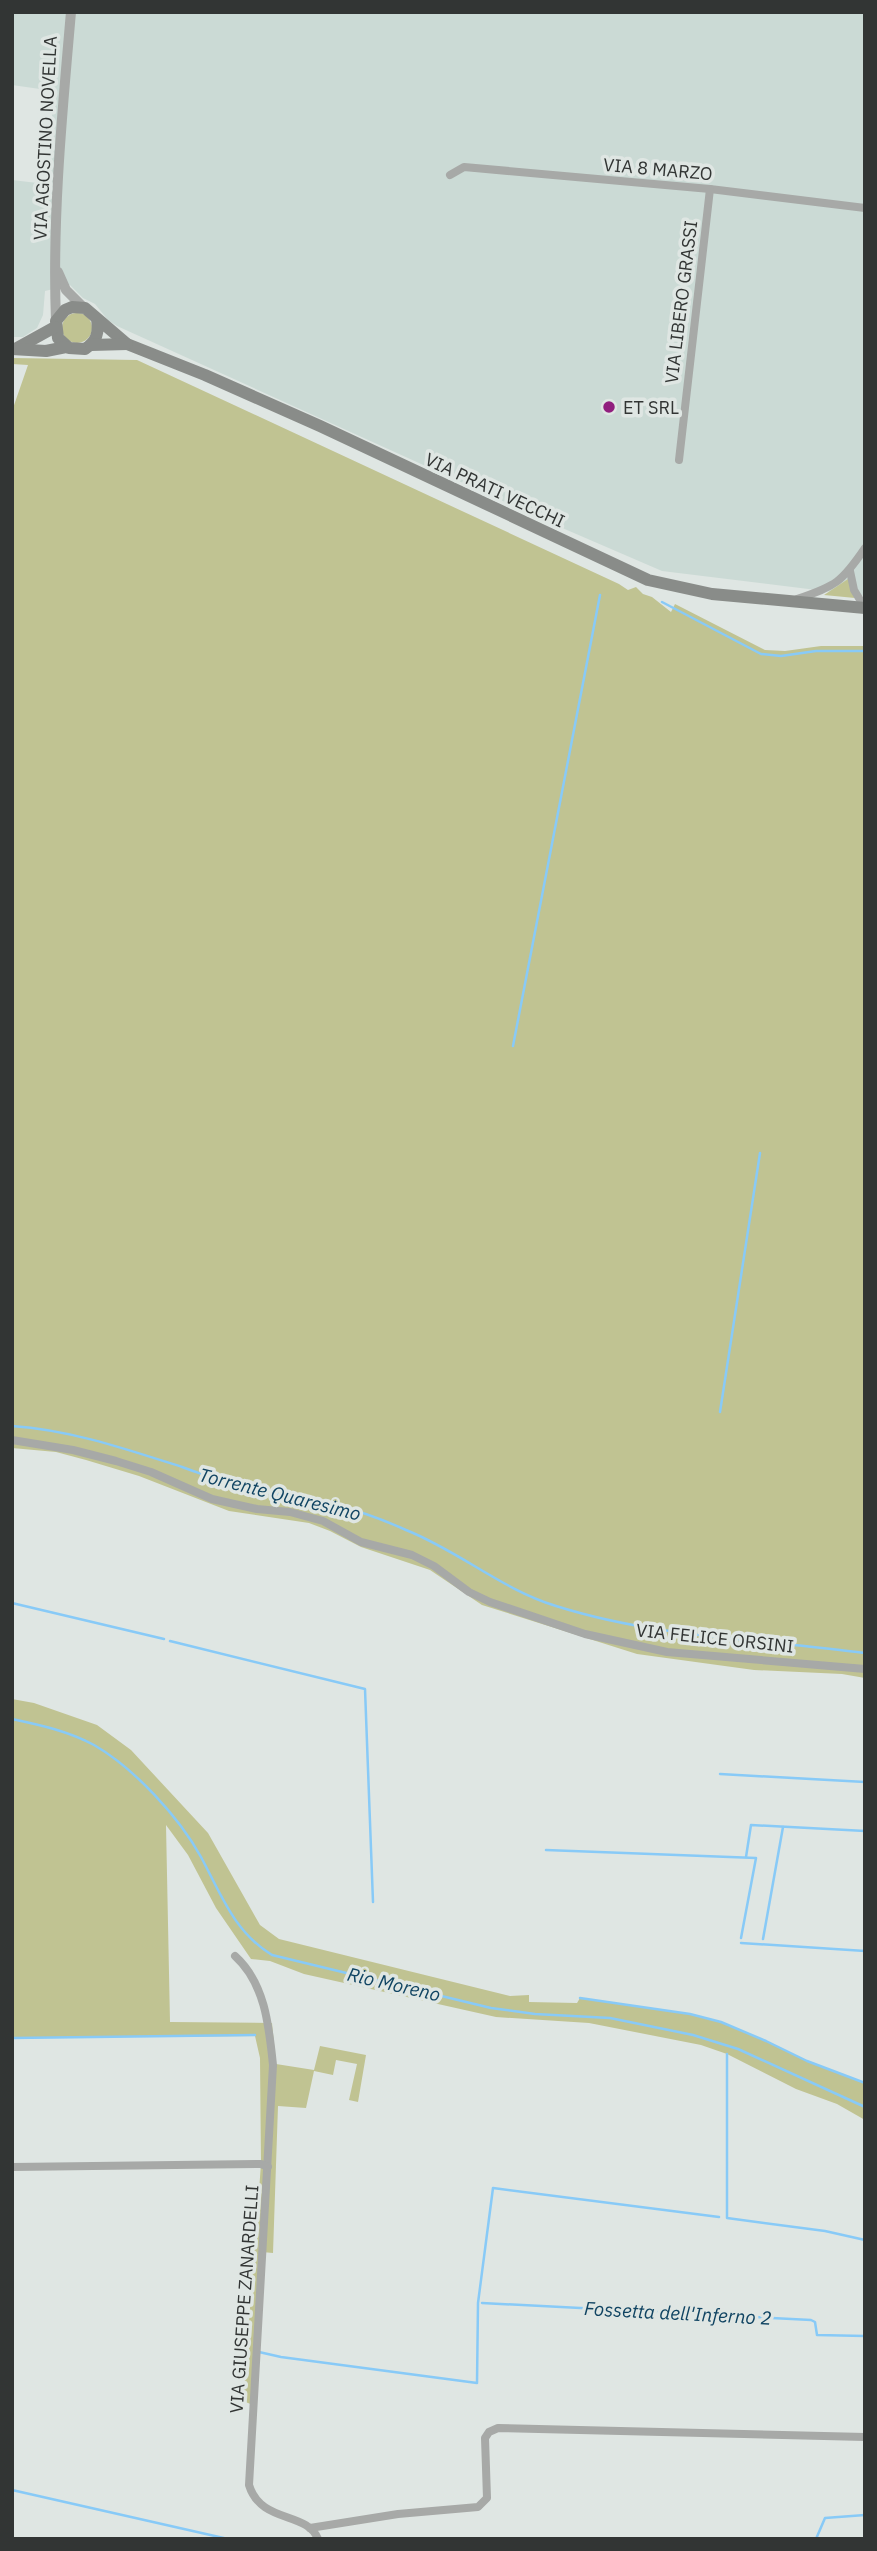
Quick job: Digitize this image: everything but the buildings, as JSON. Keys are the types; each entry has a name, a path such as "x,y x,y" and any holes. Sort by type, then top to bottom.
{"main road":[{"name":"VIA PRATI VECCHI","path":"15,349 56,324 65,310 83,307 127,344 320,426 648,580 712,594 865,608"},
{"path":"91,345 99,330 97,319"},
{"path":"56,324 58,338 66,347"},
{"name":"VIA PRATI VECCHI","path":"15,349 46,351 66,347 75,350 91,345 127,344"}],"street":[{"name":"VIA AGOSTINO NOVELLA","path":"56,324 55,267 61,131 71,12"},
{"name":"VIA 8 MARZO","path":"450,176 464,167 710,189 865,208"},
{"name":"VIA LIBERO GRASSI","path":"679,460 710,189"},
{"path":"55,267 66,290 83,307"},
{"path":"792,601 837,583 850,571 865,548"},
{"path":"850,571 854,590 865,608"},
{"name":"VIA FELICE ORSINI","path":"12,1440 73,1450 116,1461 151,1472 223,1502 290,1512 323,1521 361,1542 412,1555 469,1592 490,1602 585,1634 667,1652 865,1670"},
{"path":"235,1956 252,1975 261,1996 269,2029 273,2065 268,2167"},
{"name":"VIA GIUSEPPE ZANARDELLI","path":"12,2167 261,2164 268,2167 249,2485 255,2498 268,2510 310,2528"},
{"path":"318,2539 310,2528 398,2514 478,2507 486,2498 485,2438 489,2432 498,2428 865,2437"}],"shaded area":[{"path":"12,12 865,12 865,596 662,571 117,326 108,320 95,304 83,298 70,285 45,291 43,315 37,328 23,337 12,337 12,180 46,184 54,91 12,85"}],"green space":[{"path":"77,313 87,318 92,328 87,338 77,343 67,338 62,328 67,318"},
{"path":"12,358 137,360 628,590 636,587 671,612 675,604 765,650 865,646 865,1678 842,1674 754,1670 637,1654 482,1605 430,1570 361,1547 309,1523 229,1511 139,1476 86,1460 56,1452 12,1448 12,411 28,365 12,364"},
{"path":"848,579 855,598 824,595"},
{"path":"12,1699 34,1703 97,1725 131,1750 208,1833 260,1925 279,1939 510,1996 529,1995 529,2002 577,2003 580,1998 690,2014 721,2022 807,2061 865,2083 865,2120 837,2104 796,2089 727,2054 701,2045 589,2023 496,2017 304,1974 270,1961 251,1959 216,1908 188,1855 166,1825 170,2022 272,2023 276,2064 314,2070 320,2046 366,2055 358,2102 349,2100 357,2064 336,2060 333,2075 314,2071 306,2108 278,2106 273,2253 262,2252 253,2405 243,2401 261,2164 260,2058 255,2036 12,2038"}],"waterway":[{"path":"513,1046 600,595"},
{"path":"662,602 761,654 781,656 816,651 865,651"},
{"path":"720,1412 760,1153"},
{"name":"Torrente Quaresimo","path":"12,1426 98,1441 234,1485 345,1507 444,1548 536,1599 594,1617 671,1631 865,1653"},
{"path":"12,1603 164,1639"},
{"path":"170,1641 365,1689 373,1902"},
{"name":"Rio Moreno","path":"12,1719 54,1729 84,1740 109,1755 140,1780 168,1810 192,1842 238,1924 259,1946 272,1955 491,2008 535,2014 610,2018 693,2035 738,2049 865,2107"},
{"path":"720,1774 865,1782"},
{"path":"746,1857 751,1825 865,1831"},
{"path":"763,1939 783,1827"},
{"path":"546,1850 756,1858 741,1938"},
{"path":"741,1943 865,1951"},
{"path":"580,1998 690,2014 721,2022 807,2061 865,2083"},
{"path":"12,2038 255,2035"},
{"path":"727,2054 727,2218 825,2231 865,2240"},
{"path":"259,2352 477,2383 478,2303 493,2188 719,2217"},
{"name":"Fossetta dell'Inferno 2","path":"482,2303 811,2320 815,2322 817,2335 865,2336"},
{"path":"12,2490 228,2539"},
{"path":"816,2539 825,2518 865,2515"}],"place":[{"name":"ET SRL","path":"609,407"}]}
